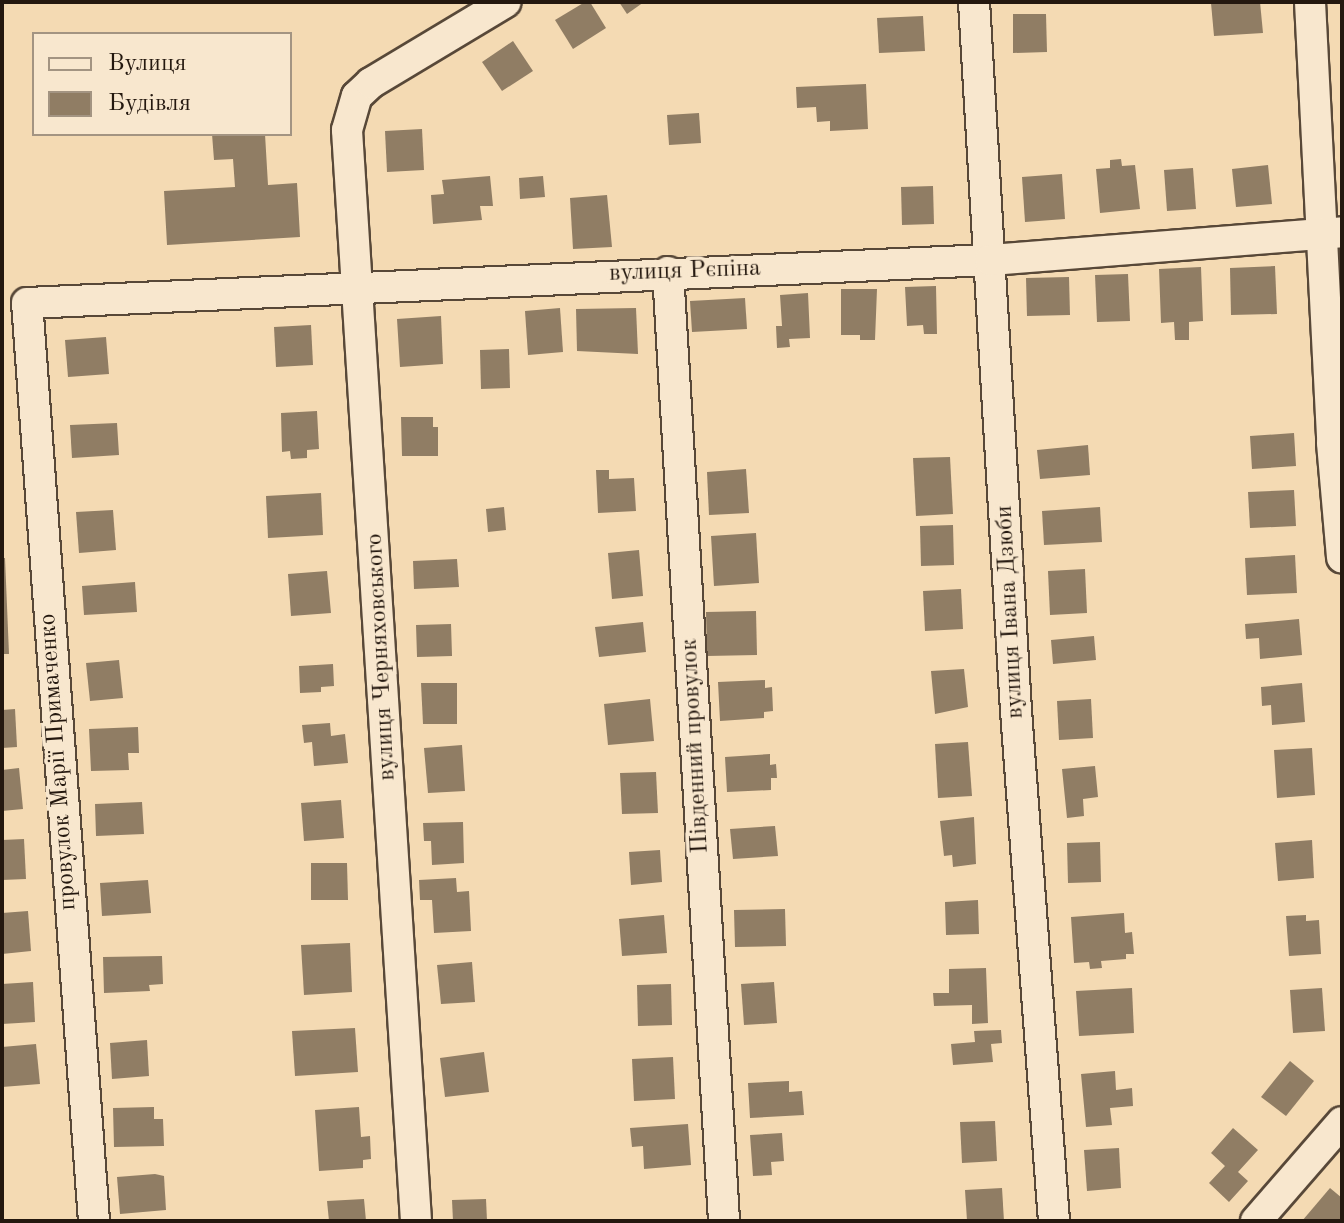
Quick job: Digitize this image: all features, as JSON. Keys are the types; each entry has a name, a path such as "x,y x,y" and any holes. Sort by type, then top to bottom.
{"street":[{"name":"вулиця Черняховського","path":"416,1221 347,130 357,96 371,83 506,2"},
{"name":"вулиця Івана Дзюби","path":"974,2 1016,711 1054,1221"},
{"path":"1310,2 1332,233 1342,558"},
{"name":"вулиця Рєпіна","path":"27,303 990,260 1332,233"},
{"name":"Південний провулок","path":"668,272 724,1221"},
{"name":"провулок Марії Примаченко","path":"27,303 94,1221"},
{"path":"1256,1221 1342,1122"}],"building":[{"path":"590,2 606,28 573,49 555,20"},
{"path":"619,2 644,2 627,14"},
{"path":"1260,2 1263,33 1214,36 1211,3"},
{"path":"1013,14 1046,14 1047,52 1013,53"},
{"path":"923,16 925,51 879,53 877,18"},
{"path":"513,41 533,71 502,91 482,62"},
{"path":"866,84 868,129 830,131 830,121 817,122 816,107 797,108 796,87"},
{"path":"699,113 701,143 669,145 667,115"},
{"path":"422,129 424,170 387,172 385,131"},
{"path":"212,136 265,136 268,185 297,183 300,237 167,245 164,191 235,187 233,159 214,160"},
{"path":"1121,159 1122,166 1135,165 1140,209 1100,213 1096,169 1110,168 1110,160"},
{"path":"1268,165 1272,204 1236,207 1232,169"},
{"path":"1193,168 1196,209 1167,211 1164,170"},
{"path":"1062,174 1065,219 1025,222 1022,177"},
{"path":"490,176 493,206 480,206 482,220 433,224 431,195 444,194 442,180"},
{"path":"543,176 545,197 520,199 519,178"},
{"path":"933,186 934,224 902,225 901,187"},
{"path":"607,195 612,247 573,249 570,198"},
{"path":"1275,266 1277,314 1231,315 1230,268"},
{"path":"1201,267 1203,321 1189,322 1189,340 1175,340 1174,322 1161,323 1159,269"},
{"path":"1128,274 1130,321 1097,322 1095,275"},
{"path":"1069,277 1070,315 1027,316 1026,278"},
{"path":"936,286 937,334 924,334 923,325 907,326 905,287"},
{"path":"841,289 877,289 875,340 860,340 860,335 841,335"},
{"path":"808,293 810,338 789,339 790,347 777,348 776,326 782,326 780,295"},
{"path":"745,298 747,329 692,332 690,301"},
{"path":"560,308 563,352 528,355 525,311"},
{"path":"636,308 638,354 577,351 576,309"},
{"path":"441,316 443,364 400,367 397,319"},
{"path":"311,325 313,365 276,367 274,327"},
{"path":"106,337 109,374 68,377 65,340"},
{"path":"509,349 510,388 481,389 480,350"},
{"path":"317,411 319,449 307,450 307,458 291,459 290,451 282,452 281,413"},
{"path":"401,417 433,417 433,427 438,427 438,456 402,456"},
{"path":"117,423 119,455 72,458 70,425"},
{"path":"1294,433 1296,466 1252,469 1250,436"},
{"path":"1088,445 1090,475 1040,479 1037,450"},
{"path":"950,457 953,514 916,516 913,458"},
{"path":"746,469 749,513 709,515 707,472"},
{"path":"596,470 609,470 609,479 634,478 636,511 598,513"},
{"path":"1294,490 1296,526 1250,528 1248,492"},
{"path":"321,493 323,535 268,538 266,496"},
{"path":"504,507 506,530 488,532 486,509"},
{"path":"1100,507 1102,542 1044,545 1042,511"},
{"path":"113,510 116,550 79,553 76,512"},
{"path":"953,525 954,565 921,566 920,526"},
{"path":"756,533 759,583 714,586 711,536"},
{"path":"639,550 643,596 612,599 608,553"},
{"path":"1295,555 1297,593 1247,595 1245,558"},
{"path":"2,558 5,558 9,654 2,654"},
{"path":"457,559 459,587 414,589 413,561"},
{"path":"1085,569 1087,613 1050,615 1048,571"},
{"path":"327,571 331,613 291,616 288,574"},
{"path":"135,582 137,612 84,615 82,586"},
{"path":"961,589 963,629 925,631 923,591"},
{"path":"756,611 757,655 707,656 706,612"},
{"path":"1299,619 1302,655 1260,659 1259,638 1246,639 1245,624"},
{"path":"643,622 646,652 599,657 595,627"},
{"path":"451,624 452,656 417,657 416,625"},
{"path":"1094,636 1096,660 1053,664 1051,640"},
{"path":"119,660 123,698 90,701 86,663"},
{"path":"333,664 334,686 321,687 321,692 300,693 299,666"},
{"path":"964,669 968,707 935,714 931,671"},
{"path":"765,680 765,688 772,687 773,711 764,712 764,718 720,721 718,682"},
{"path":"421,683 457,683 457,724 423,724"},
{"path":"1302,683 1305,722 1272,725 1271,705 1262,706 1261,687"},
{"path":"650,699 654,741 608,745 604,704"},
{"path":"1091,699 1093,738 1059,740 1057,701"},
{"path":"15,709 17,747 2,748 2,710"},
{"path":"330,723 331,736 345,734 348,763 314,766 312,742 304,743 302,725"},
{"path":"138,727 139,753 128,753 129,770 91,771 89,729"},
{"path":"968,742 972,796 938,798 935,744"},
{"path":"462,745 465,791 428,793 424,748"},
{"path":"1312,748 1315,795 1277,798 1274,750"},
{"path":"770,754 770,765 776,764 777,778 771,778 771,790 727,792 725,757"},
{"path":"1095,766 1098,797 1083,799 1084,816 1067,818 1062,769"},
{"path":"19,768 23,809 2,811 2,770"},
{"path":"656,772 658,813 622,814 620,773"},
{"path":"341,800 344,838 304,841 301,803"},
{"path":"142,802 144,834 96,836 95,804"},
{"path":"974,817 976,864 953,867 952,855 944,856 940,821"},
{"path":"463,822 464,863 432,865 431,841 424,841 423,823"},
{"path":"775,826 778,856 733,859 730,829"},
{"path":"24,839 26,879 2,880 2,840"},
{"path":"1312,840 1314,878 1278,881 1275,843"},
{"path":"1100,842 1101,882 1068,883 1067,843"},
{"path":"660,850 662,882 631,885 629,852"},
{"path":"311,863 347,863 348,900 311,900"},
{"path":"456,878 457,892 469,891 471,931 434,933 432,900 420,900 419,880"},
{"path":"148,880 151,913 102,916 100,883"},
{"path":"978,900 979,934 946,935 945,902"},
{"path":"785,909 786,946 735,947 734,910"},
{"path":"28,911 31,951 2,954 2,913"},
{"path":"1124,913 1125,933 1132,932 1134,954 1126,954 1126,959 1101,961 1102,968 1090,969 1089,962 1074,963 1071,917"},
{"path":"664,915 667,953 622,956 619,919"},
{"path":"1306,915 1306,921 1319,920 1321,954 1289,956 1286,916"},
{"path":"350,943 352,992 304,995 301,945"},
{"path":"162,956 163,984 149,985 150,991 104,993 103,957"},
{"path":"472,962 475,1002 441,1004 437,965"},
{"path":"986,968 988,1023 972,1024 972,1005 934,1006 933,993 949,993 949,969"},
{"path":"33,982 35,1022 2,1024 2,984"},
{"path":"774,982 777,1023 744,1025 741,984"},
{"path":"671,984 672,1025 638,1026 637,985"},
{"path":"1132,988 1134,1033 1079,1036 1076,991"},
{"path":"1322,988 1325,1031 1293,1033 1290,990"},
{"path":"355,1028 358,1072 295,1076 292,1031"},
{"path":"1001,1030 1002,1043 991,1044 993,1062 953,1065 951,1044 975,1042 974,1031"},
{"path":"147,1040 149,1076 112,1079 110,1043"},
{"path":"36,1044 40,1084 2,1087 2,1047"},
{"path":"484,1052 489,1092 445,1097 440,1058"},
{"path":"673,1057 675,1099 634,1101 632,1059"},
{"path":"1290,1061 1314,1081 1286,1116 1261,1097"},
{"path":"1115,1071 1116,1090 1132,1088 1133,1106 1110,1108 1112,1125 1086,1127 1081,1074"},
{"path":"789,1081 789,1092 802,1091 804,1115 750,1118 748,1083"},
{"path":"154,1107 154,1119 163,1119 164,1146 114,1147 113,1108"},
{"path":"359,1107 361,1137 370,1136 371,1159 363,1160 363,1168 319,1171 315,1110"},
{"path":"995,1121 997,1161 962,1163 960,1122"},
{"path":"688,1124 691,1165 644,1169 643,1146 632,1147 630,1128"},
{"path":"1233,1128 1258,1150 1238,1172 1248,1181 1229,1202 1209,1183 1225,1166 1211,1153"},
{"path":"782,1133 784,1161 771,1162 772,1175 753,1176 750,1135"},
{"path":"1119,1148 1121,1188 1087,1191 1084,1150"},
{"path":"164,1176 166,1210 120,1214 117,1177"},
{"path":"1002,1188 1004,1221 967,1221 965,1190"},
{"path":"1330,1188 1342,1198 1342,1221 1302,1221"},
{"path":"364,1199 366,1221 329,1221 327,1201"},
{"path":"486,1199 487,1221 453,1221 452,1200"}]}
